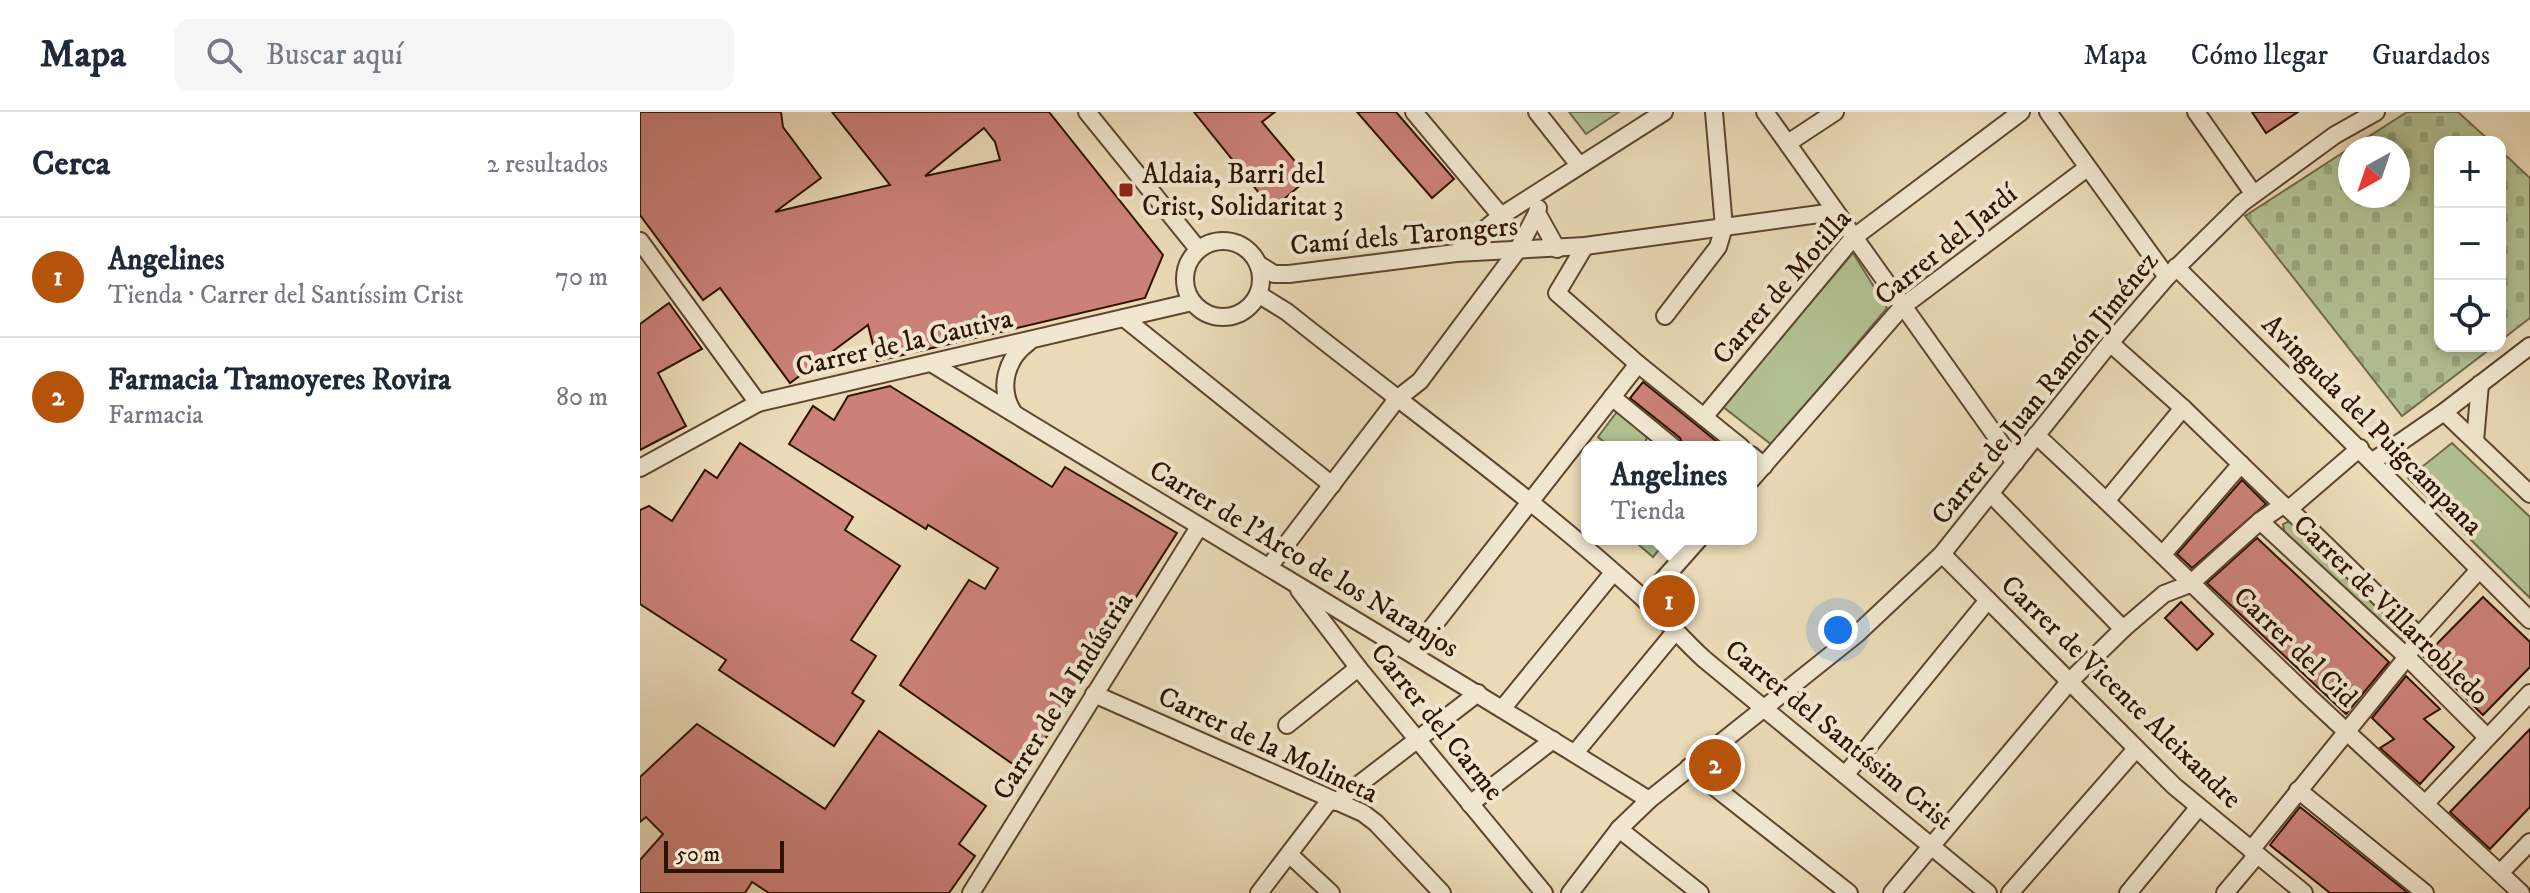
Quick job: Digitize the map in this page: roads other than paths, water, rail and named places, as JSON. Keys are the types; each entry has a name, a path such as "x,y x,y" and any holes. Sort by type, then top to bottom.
{"street":[{"path":"1087,112 1198,249"},
{"path":"1414,112 1501,216"},
{"path":"1537,112 1579,165"},
{"path":"1456,253 1501,216 1664,112"},
{"path":"1665,316 1718,247 1724,227 1714,112"},
{"path":"1765,112 2015,463"},
{"path":"1788,143 1835,112"},
{"name":"Carrer de Motilla","path":"1704,417 1853,238 2021,112"},
{"name":"Avinguda del Puigcampana","path":"2048,112 2087,168 2172,272 2360,448 2530,620"},
{"path":"2196,112 2253,193"},
{"name":"Carrer de Juan Ramón Jiménez","path":"1576,891 1619,829 1649,800 1857,634 1942,554 2110,343 2172,272 2253,193 2335,135 2376,112"},
{"name":"Carrer del Jardí","path":"1758,460 1902,307 2087,168"},
{"name":"Camí dels Tarongers","path":"1542,190 1537,213 1557,249"},
{"name":"Camí dels Tarongers","path":"1259,280 1274,274 1456,253 1585,246 1834,212"},
{"path":"1269,567 1397,399 1420,381 1517,251 1537,213"},
{"path":"640,241 758,403"},
{"path":"1214,242 1232,242 1248,250 1259,280 1246,310 1228,317 1208,314 1192,302 1185,275 1187,265 1198,249 1214,242"},
{"path":"1585,246 1557,293 1734,441"},
{"name":"Carrer del Santíssim Crist","path":"1259,280 1287,312 1529,501 1645,600 1674,633 1988,893"},
{"name":"Carrer de la Cautiva","path":"640,468 758,403 1192,302"},
{"path":"1124,318 1332,485"},
{"path":"1015,415 1006,400 1003,389 1005,380 1014,356 1034,339"},
{"name":"Carrer de Villarrobledo","path":"2110,343 2183,408 2419,636"},
{"path":"2373,461 2444,412 2530,346"},
{"name":"Carrer de l'Arco de los Naranjos","path":"931,363 1478,693 1649,800"},
{"path":"1412,653 1638,364"},
{"path":"2475,441 2480,384"},
{"path":"1612,397 1666,441"},
{"path":"2107,500 2183,408"},
{"path":"2444,412 2530,494"},
{"name":"Carrer del Cid","path":"2036,435 2345,731 2521,893"},
{"path":"1892,893 2070,681 2123,629 2164,594 2190,584 2260,521 2286,507 2360,448"},
{"path":"2163,554 2241,464"},
{"path":"1991,494 2123,629"},
{"name":"Carrer de Villarrobledo","path":"2260,521 2407,657 2486,736"},
{"name":"Carrer de la Indústria","path":"971,893 1199,527"},
{"path":"1645,600 1694,545"},
{"name":"Carrer de Vicente Aleixandre","path":"1942,554 2198,808 2304,893"},
{"path":"2225,893 2298,790 2407,657 2419,636 2479,570"},
{"path":"1502,709 1612,574"},
{"name":"Carrer del Carme","path":"1293,582 1358,668 1544,893"},
{"path":"1846,774 1988,600"},
{"path":"1339,643 1363,624"},
{"path":"1575,753 1674,633"},
{"path":"1287,725 1358,668"},
{"path":"1259,893 1333,801 1478,693"},
{"path":"2425,804 2486,736 2530,693"},
{"name":"Carrer de la Molineta","path":"1094,694 1363,813 1442,893"},
{"path":"1470,804 1553,740"},
{"path":"2010,893 2136,749"},
{"path":"1689,767 1849,893"},
{"path":"2298,790 2425,893"},
{"path":"2128,893 2198,808"},
{"path":"1619,829 1700,893"},
{"path":"2500,873 2530,842"},
{"path":"1290,855 1331,893"}],"place":[{"name":"Aldaia, Barri del Crist, Solidaritat 3","path":"1126,190"},
{"name":"Angelines","path":"1669,601"},
{"name":"Farmacia Tramoyeres Rovira","path":"1715,765"}]}
